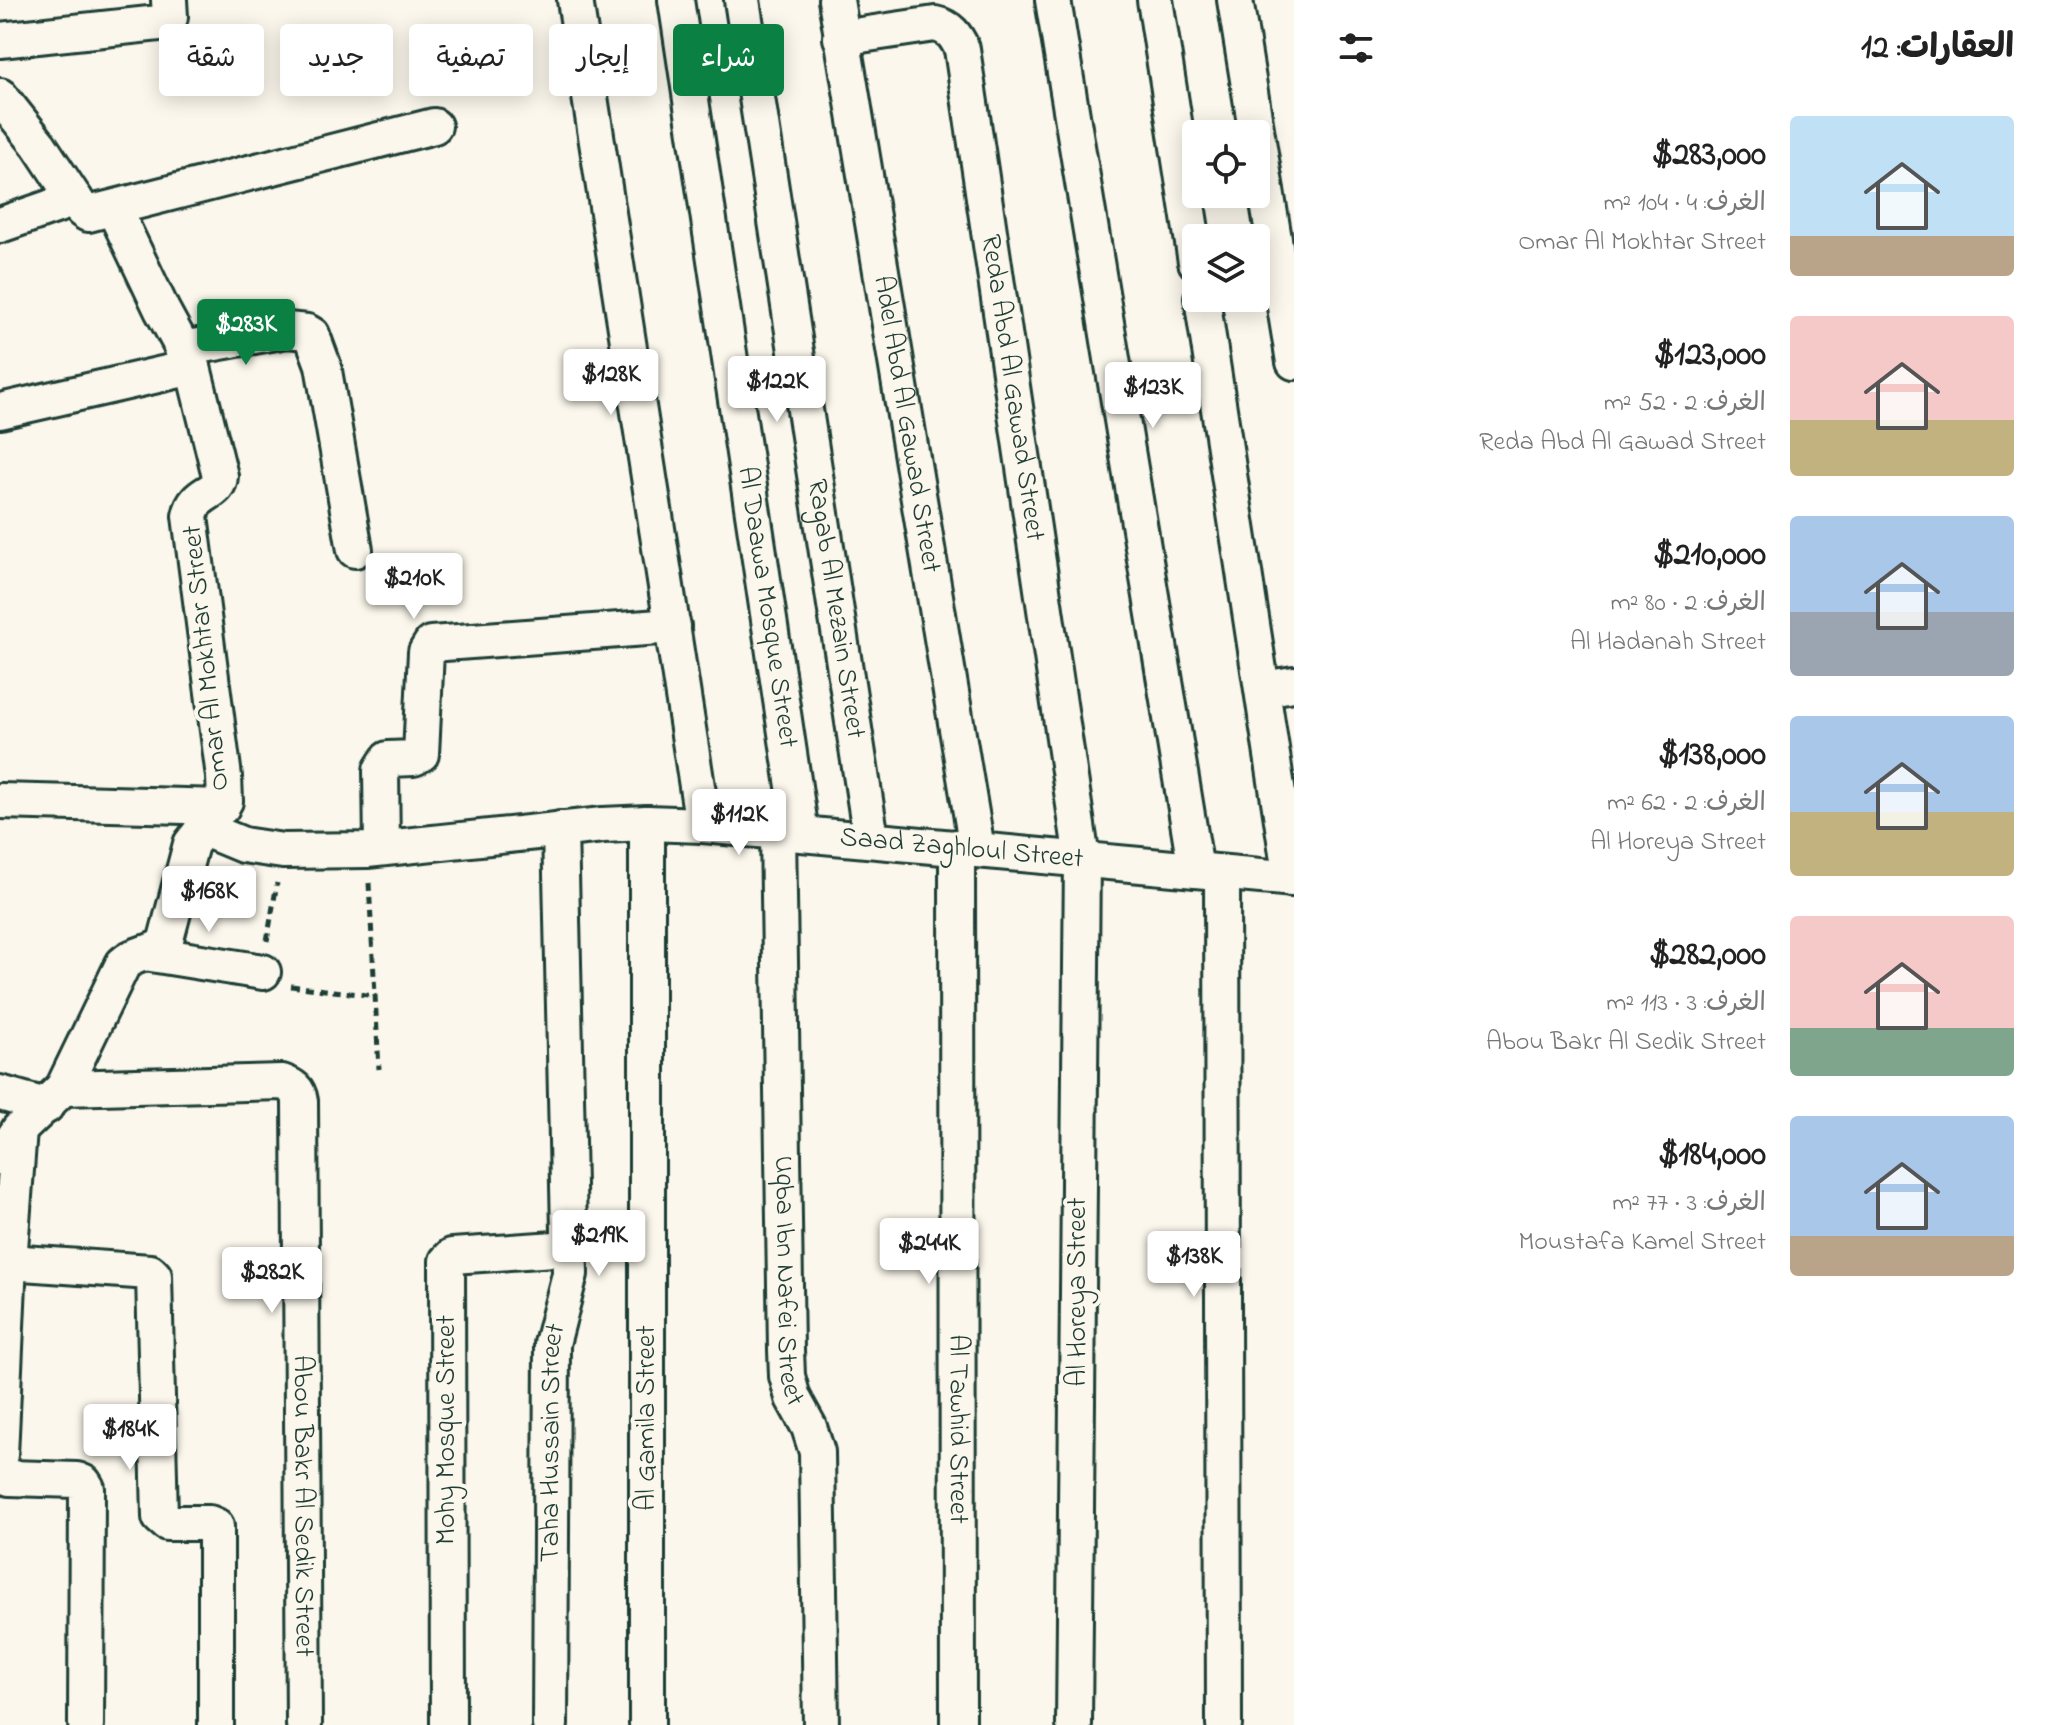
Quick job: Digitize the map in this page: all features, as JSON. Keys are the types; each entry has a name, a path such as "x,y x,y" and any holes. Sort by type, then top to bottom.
{"street":[{"path":"0,40 159,23 170,17 169,0"},
{"path":"575,0 703,825"},
{"name":"Al Daawa Mosque Street","path":"676,0 790,832"},
{"name":"Ragab Al Mezain Street","path":"742,0 871,839"},
{"name":"Adel Abd Al Gawad Street","path":"836,0 967,848"},
{"path":"1053,0 1209,871 1224,1725"},
{"path":"1155,0 1190,224"},
{"path":"1235,0 1294,362"},
{"name":"Reda Abd Al Gawad Street","path":"841,38 935,24 952,32 962,49 1082,859"},
{"name":"Omar Al Mokhtar Street","path":"0,96 95,208 188,358 220,476 216,487 194,503 190,516 226,794 188,856 168,936 157,950 129,958 119,970 55,1097 19,1130 0,1158"},
{"path":"0,225 95,208 434,126"},
{"path":"1205,312 1278,687 1293,879"},
{"path":"0,411 287,330 307,332 312,335 323,365 355,550"},
{"path":"375,849 381,770 388,759 414,758 421,754 426,652 431,644 673,626"},
{"path":"0,801 212,818"},
{"name":"Saad Zaghloul Street","path":"212,818 243,845 283,851 375,849 647,823 871,839 1293,879"},
{"name":"Al Gamila Street","path":"647,823 647,1725"},
{"name":"Taha Hussain Street","path":"550,1725 552,1344 568,1289 570,1248 560,829"},
{"name":"Uqba Ibn Nafei Street","path":"790,832 786,1350 787,1376 793,1398 809,1427 817,1452 821,1725"},
{"name":"Al Tawhid Street","path":"958,1725 967,848"},
{"name":"Al Horeya Street","path":"1074,1725 1082,859"},
{"path":"145,953 263,972"},
{"name":"Abou Bakr Al Sedik Street","path":"55,1097 282,1082 298,1091 304,1725"},
{"path":"0,1093 55,1097"},
{"path":"0,1455 19,1130"},
{"name":"Mohy Mosque Street","path":"448,1725 447,1261 452,1256 570,1248"},
{"path":"9,1262 150,1272 154,1276 160,1517 167,1523 209,1523 216,1526 216,1725"},
{"path":"0,1469 3,1475 10,1478 77,1480 87,1488 86,1725"}],"path":[{"path":"375,849 379,1069"},
{"path":"283,851 263,972 273,984 376,996"}]}
